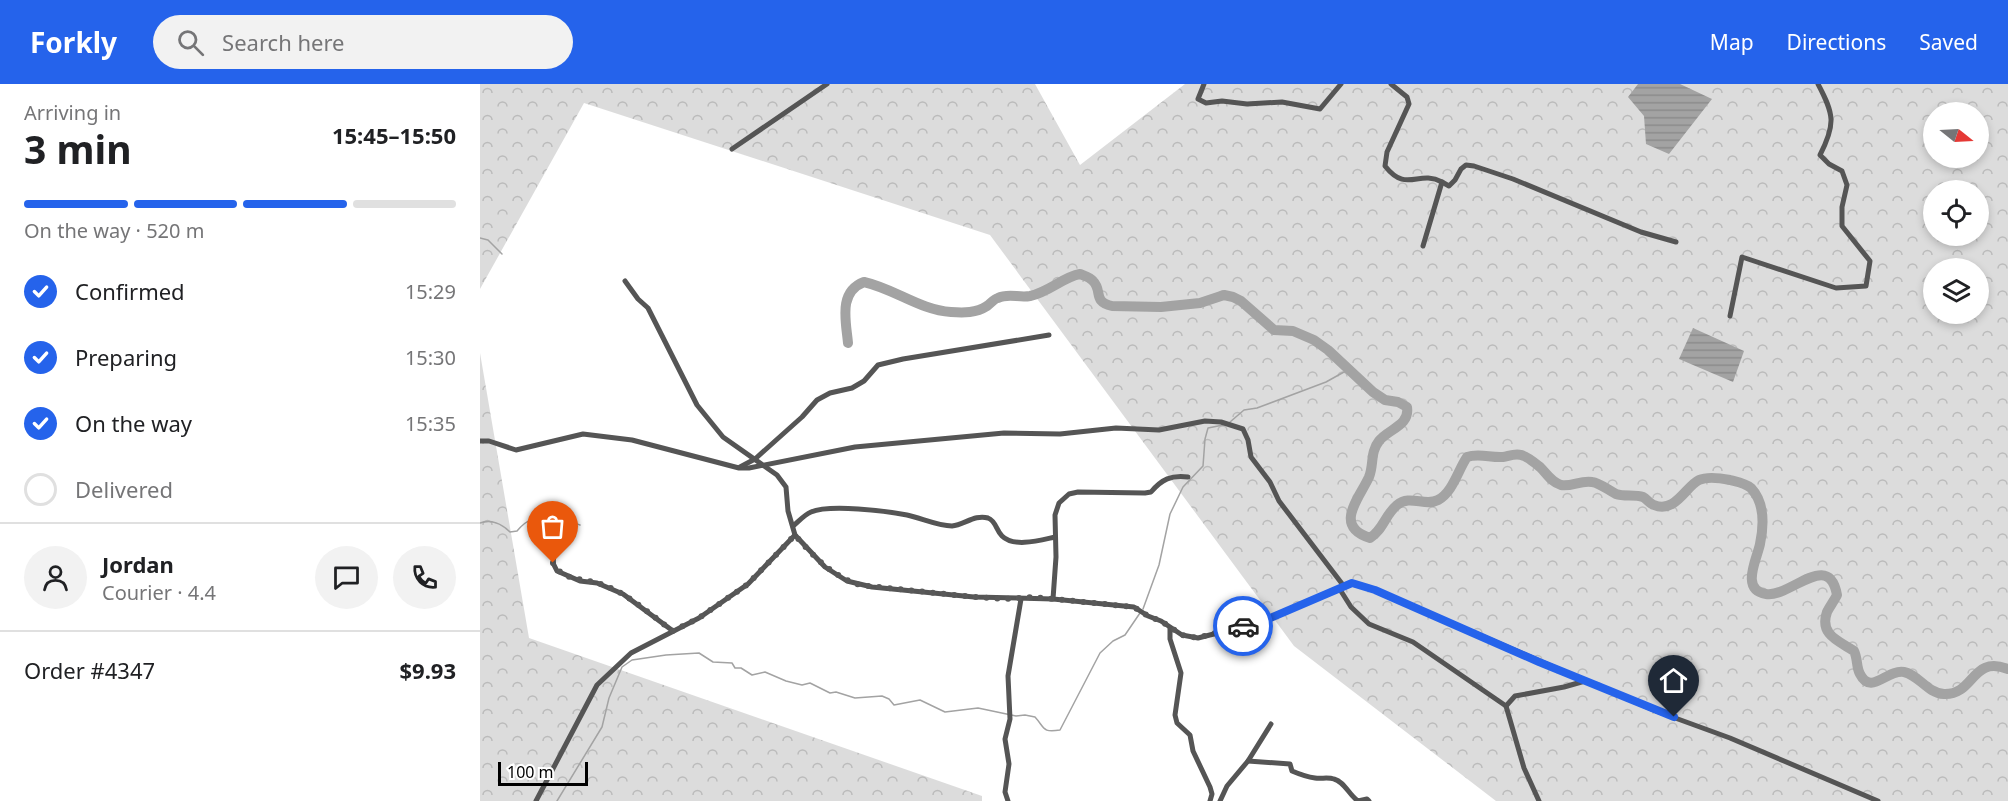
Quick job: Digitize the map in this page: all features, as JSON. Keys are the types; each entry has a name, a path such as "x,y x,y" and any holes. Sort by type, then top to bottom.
{"street":[{"path":"732,149 827,84"},
{"path":"1204,84 1198,99 1206,103 1282,102 1320,109 1341,84"},
{"path":"1391,84 1407,97 1409,104 1387,152 1385,166 1398,179 1404,181 1428,178 1449,186 1461,169 1466,165 1474,166 1513,179 1641,232 1676,242"},
{"path":"1730,316 1742,257 1836,288 1866,286 1870,261 1842,226 1842,207 1846,185 1842,171 1829,164 1820,155 1828,139 1832,112 1818,84"},
{"path":"1423,246 1442,182"},
{"path":"625,281 648,308 697,405 723,437 777,475 786,487 788,511 795,535 825,567 847,581 860,585 974,597 1053,599 1134,607 1182,635 1197,638 1261,622 1352,583 1375,590 1656,711 1730,738 1878,801"},
{"path":"739,468 755,459 818,400 830,393 852,388 864,381 878,365 1049,335"},
{"path":"480,441 489,441 516,450 583,434 632,440 739,468 750,468 855,447 1004,433 1060,434 1116,428 1159,430 1205,420 1243,429 1251,457 1270,482 1279,501 1341,587 1351,607 1369,624 1413,642 1506,706 1524,768 1539,801"},
{"path":"1053,599 1056,508 1069,494 1091,491 1145,494 1151,492 1157,484 1170,476 1188,477"},
{"path":"793,526 810,513 826,508 905,515 953,526 968,520 985,518 994,523 1000,535 1006,539 1024,542 1055,537"},
{"path":"560,526 557,531 553,563 557,571 580,581 597,583 623,594 673,631"},
{"path":"536,801 597,685 631,653 699,618 748,584 795,535"},
{"path":"1008,801 1005,792 1009,764 1005,739 1010,719 1008,676 1021,599"},
{"path":"1170,627 1170,639 1181,673 1175,715 1177,723 1190,735 1193,751 1210,787 1212,794 1210,801"},
{"path":"1506,706 1515,696 1585,681"},
{"path":"1220,801 1227,786 1248,761 1271,724"},
{"path":"1248,761 1290,764 1292,771 1300,774 1315,778 1333,778 1344,785 1350,795 1358,801 1367,799 1369,801"}],"green space":[{"path":"480,84 1035,84 1080,165 1185,84 2008,84 2008,801 1496,801 1294,646 990,235 584,103 480,289"},
{"path":"480,353 529,638 982,796 982,801 480,801"}],"shaded area":[{"path":"1638,84 1680,84 1712,99 1669,154 1646,144 1644,116 1628,97"},
{"path":"1693,328 1744,351 1733,382 1679,359"}],"waterway":[{"path":"480,238 488,240 502,254"},
{"path":"848,343 845,317 847,300 850,293 864,282 929,307 956,312 979,310 1002,297 1037,294 1080,274 1092,280 1100,299 1112,306 1161,307 1200,303 1224,295 1233,297 1241,301 1274,330 1293,331 1314,340 1373,392 1385,400 1398,402 1407,407 1402,423 1383,437 1374,450 1369,477 1352,511 1353,526 1359,533 1370,538 1378,531 1393,509 1402,502 1438,500 1448,492 1467,457 1472,456 1521,455 1540,467 1558,484 1595,483 1616,494 1643,497 1661,507 1674,503 1699,480 1710,478 1730,480 1751,488 1761,507 1760,544 1752,573 1754,587 1766,594 1776,593 1808,579 1826,576 1833,582 1837,595 1825,620 1828,632 1854,651 1864,680 1869,683 1904,672 1933,691 1944,694 1962,689 1987,667 1996,666 2008,669"},
{"path":"1230,422 1244,410 1257,408 1351,371"},
{"path":"1143,609 1159,565 1170,514 1183,487 1203,466 1208,428 1223,425"},
{"path":"480,523 496,523 510,532 517,531 527,522 534,520 566,519 580,525"},
{"path":"557,801 602,727 609,698 622,667 632,660 699,653 713,662 732,663 735,668 741,668 752,675 765,672 802,685 810,683 830,693 836,692 855,698 882,696 894,705 920,700 945,712 978,708 1016,716 1025,715 1035,717 1044,729 1054,731 1060,730 1100,653 1113,641 1125,635 1140,613"}],"way so far":[{"path":"553,563 557,571 580,581 597,583 623,594 673,631 699,618 748,584 795,535 825,567 847,581 860,585 974,597 1004,599 1034,597 1134,607 1182,635 1197,638 1243,626"}],"route":[{"path":"1243,626 1261,622 1352,583 1445,619 1539,662 1674,717"}]}
